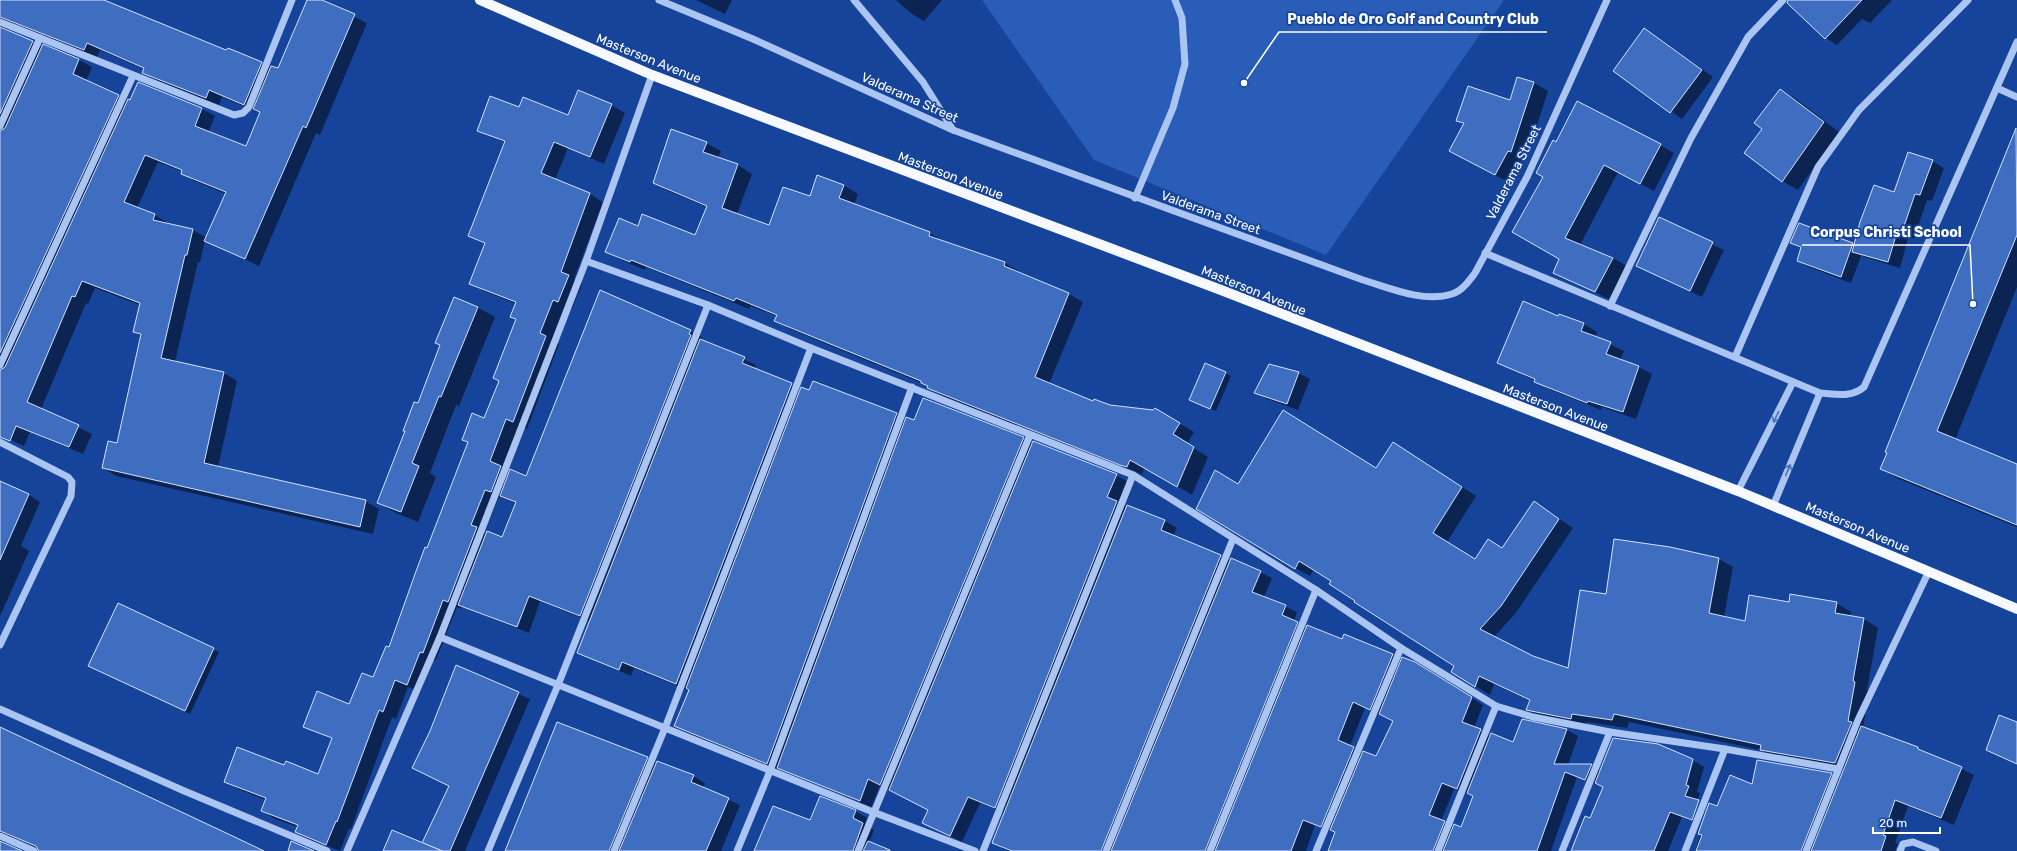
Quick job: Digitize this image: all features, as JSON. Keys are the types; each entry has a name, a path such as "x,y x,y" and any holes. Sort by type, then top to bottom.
{"main road":[{"name":"Masterson Avenue","path":"480,0 652,76 1221,290 1738,491 2017,609"}],"street":[{"path":"0,22 234,115 243,113 249,107 292,0"},
{"name":"Valderama Street","path":"659,0 753,39 953,130 1135,198 1363,280 1408,293 1438,297 1453,294 1465,286 1475,273 1527,177 1607,0"},
{"path":"854,0 923,82 953,130"},
{"path":"1135,198 1173,108 1185,64 1182,18 1175,0"},
{"path":"1610,306 1691,138 1744,44 1748,37 1783,0"},
{"path":"1735,357 1818,167 1859,110 1968,0"},
{"path":"0,126 40,38"},
{"path":"1485,253 1820,393 1847,395 1858,393 1864,387 2017,42"},
{"path":"0,365 133,76"},
{"path":"347,851 440,637 586,260 652,76"},
{"path":"1996,88 2017,96"},
{"path":"586,260 708,305 811,348 1133,475 1316,590 1401,648 1496,706 1533,717 1610,732 1725,749 1838,769"},
{"path":"488,851 558,685 708,305"},
{"path":"614,851 665,728 811,348"},
{"path":"1738,491 1793,382"},
{"path":"737,851 770,770 912,387"},
{"path":"1773,506 1820,393"},
{"path":"858,851 1030,435"},
{"path":"0,442 68,477 72,487 71,496 0,645"},
{"path":"983,851 1133,475"},
{"path":"1106,851 1233,539"},
{"path":"1806,851 1858,720 1929,571"},
{"path":"1210,851 1316,590"},
{"path":"440,637 873,812 975,851"},
{"path":"1316,851 1401,648"},
{"path":"1438,851 1496,706"},
{"path":"0,708 182,790 327,851"},
{"path":"1562,851 1610,732"},
{"path":"1685,851 1725,749"},
{"path":"0,836 34,851"},
{"path":"1900,851 1903,844 1908,842 1936,851"}],"shaded area":[{"path":"982,0 1504,0 1326,255 1094,160"}],"building":[{"path":"0,0 104,0 226,50 228,48 262,62 244,105 209,90 206,98 142,73 144,68 87,43 84,50 0,17"},
{"path":"307,0 322,0 355,14 306,128 303,126 245,259 204,241 226,192 181,174 182,170 145,155 124,202 155,214 153,220 193,229 187,255 185,255 161,358 224,372 204,463 366,500 360,527 102,468 108,441 117,443 141,334 133,332 140,303 82,281 75,297 72,296 27,402 79,425 69,447 16,426 10,441 0,437 0,370 5,367 128,99 130,100 138,82 202,108 195,126 246,146 260,112 253,109 271,66 278,68"},
{"path":"1788,0 1862,0 1825,39 1787,3"},
{"path":"0,27 33,41 0,114"},
{"path":"1644,28 1702,70 1670,113 1613,71"},
{"path":"43,44 79,59 73,74 119,95 0,353 0,131 5,128"},
{"path":"1517,77 1534,82 1511,152 1508,151 1495,175 1449,151 1464,123 1456,121 1468,86 1510,100"},
{"path":"1780,89 1824,122 1782,182 1744,153 1762,129 1754,123"},
{"path":"578,90 612,104 590,157 554,142 541,173 590,193 561,272 569,275 558,302 553,300 540,333 546,336 513,422 506,419 490,461 501,466 491,492 485,490 471,525 477,527 448,602 443,600 423,653 420,652 407,685 395,680 383,712 379,710 337,822 336,821 326,845 295,832 298,825 261,811 266,798 224,782 237,747 284,765 286,761 318,774 332,738 303,727 317,691 349,704 362,673 373,677 386,646 389,647 425,547 427,548 468,442 462,440 472,413 484,418 499,381 493,378 516,319 510,317 516,302 469,284 485,243 468,236 505,141 477,131 490,96 519,107 523,97 568,115"},
{"path":"1577,101 1661,144 1640,184 1604,165 1565,238 1613,258 1595,292 1553,273 1559,259 1512,232 1543,177 1536,173 1553,140 1556,142"},
{"path":"2016,128 2017,235 1937,431 2017,464 2017,525 1880,469 1887,453 1885,452"},
{"path":"671,129 707,142 703,152 738,164 722,208 769,225 783,187 810,196 817,175 844,185 839,198 930,232 929,236 1005,262 1004,266 1069,293 1035,377 1093,401 1094,399 1110,405 1153,410 1155,408 1180,423 1173,434 1194,447 1177,487 1130,460 1127,467 1120,465 927,388 928,386 921,383 921,381 774,321 777,315 736,298 734,301 631,260 630,262 605,252 619,218 638,226 642,214 695,235 707,206 653,183"},
{"path":"1908,152 1933,160 1920,195 1915,194 1902,232 1897,232 1888,262 1852,252 1860,222 1874,185 1894,192"},
{"path":"1659,217 1713,242 1690,291 1636,266"},
{"path":"1799,223 1853,243 1841,277 1797,261 1801,247 1790,243"},
{"path":"600,290 691,330 689,334 691,335 580,616 529,596 517,627 458,605 487,531 502,537 516,502 500,496 510,469 526,476"},
{"path":"454,297 478,307 441,397 439,396 412,463 419,466 401,512 377,503 405,431 403,431 414,402 418,403 440,345 435,343"},
{"path":"1523,301 1558,316 1559,314 1584,323 1581,331 1611,342 1606,354 1639,366 1623,412 1588,401 1587,403 1534,382 1535,379 1497,363"},
{"path":"700,339 745,357 742,363 792,383 676,684 622,662 619,670 577,653"},
{"path":"1205,363 1226,372 1210,409 1189,400"},
{"path":"1269,364 1299,372 1287,404 1254,393"},
{"path":"813,381 897,413 767,764 674,726 689,690 686,688 801,387 809,390"},
{"path":"923,398 1024,437 880,785 868,779 860,801 777,768 906,417 914,420"},
{"path":"1283,410 1376,468 1393,442 1462,487 1433,533 1475,559 1488,539 1502,548 1534,501 1559,519 1501,606 1480,629 1533,656 1568,668 1580,590 1606,594 1614,539 1670,547 1719,558 1709,613 1745,621 1749,595 1789,602 1790,594 1837,602 1835,613 1864,618 1848,721 1852,722 1835,763 1760,750 1761,745 1614,714 1612,720 1572,714 1571,719 1526,710 1530,700 1479,676 1475,687 1451,672 1454,666 1354,602 1355,601 1329,584 1331,581 1299,561 1295,569 1196,509 1215,470 1238,484"},
{"path":"1033,441 1117,474 1107,497 1117,501 995,808 968,797 950,836 922,823 928,810 889,790"},
{"path":"0,481 29,494 0,560"},
{"path":"1127,505 1165,520 1161,530 1221,555 1101,851 1012,851 992,843"},
{"path":"1231,558 1261,571 1252,592 1286,605 1282,615 1298,622 1205,851 1111,851"},
{"path":"118,603 214,648 185,711 88,666"},
{"path":"1307,625 1342,639 1344,634 1393,654 1370,710 1353,702 1338,740 1354,747 1321,827 1303,820 1291,851 1215,851"},
{"path":"1402,657 1415,662 1472,697 1462,722 1481,729 1457,789 1442,783 1429,815 1445,821 1433,851 1328,851 1335,832 1330,830 1363,751 1376,756 1393,721 1379,714"},
{"path":"456,665 519,692 450,851 443,851 422,843 449,786 412,768 430,731"},
{"path":"1999,715 2017,722 2017,764 1986,750"},
{"path":"1522,719 1567,729 1554,764 1592,764 1585,780 1565,772 1537,851 1443,851 1454,824 1461,827 1473,796 1467,793 1491,733 1513,742"},
{"path":"557,722 648,757 609,851 505,851"},
{"path":"1861,726 1918,747 1918,749 1962,767 1941,818 1895,800 1883,835 1886,836 1881,851 1811,851"},
{"path":"0,727 264,851 39,851 36,846 0,831"},
{"path":"1613,738 1658,744 1693,759 1686,785 1689,786 1685,796 1699,800 1692,820 1670,812 1654,851 1571,851 1585,816 1590,818 1603,787 1595,783"},
{"path":"1757,760 1832,773 1801,851 1696,851 1702,835 1698,834 1709,803 1717,806 1730,775 1752,784"},
{"path":"657,761 694,775 691,782 729,798 706,851 619,851"},
{"path":"820,796 856,810 853,818 863,823 853,851 754,851 773,806 810,820"},
{"path":"392,830 440,850 440,851 383,851"},
{"path":"0,841 22,851 0,851"},
{"path":"291,841 314,851 288,851"},
{"path":"868,841 890,850 890,851 863,851"}],"place":[{"name":"Pueblo de Oro Golf and Country Club","path":"1244,83"},
{"name":"Corpus Christi School","path":"1973,304"}]}
